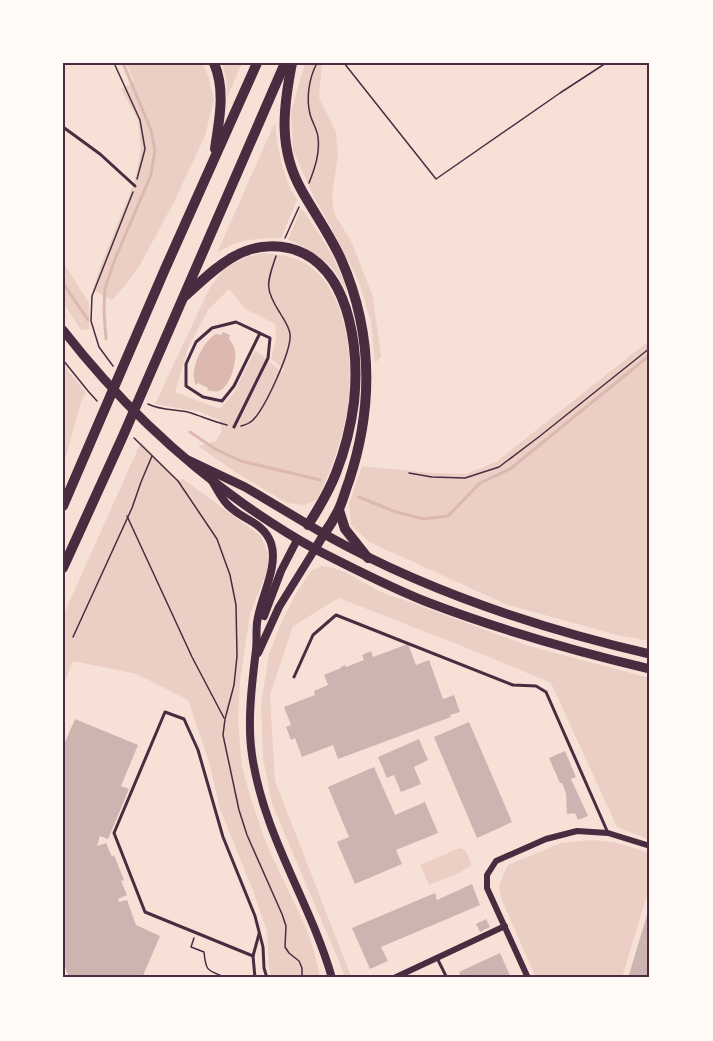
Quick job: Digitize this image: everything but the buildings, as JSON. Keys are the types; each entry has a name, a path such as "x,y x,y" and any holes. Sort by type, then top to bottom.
{"highway":[{"path":"214,63 219,75 221,99 214,162"},
{"path":"63,506 120,366 257,63"},
{"path":"63,568 128,437 144,386 285,63"},
{"path":"292,63 286,92 284,119 288,162 305,187 303,203 340,257 350,280 362,324 365,347 367,392 363,431 339,510 324,534"},
{"path":"183,298 236,255 254,249 281,247 314,259 328,272 339,289 346,307 353,348 354,401 349,430 336,473 329,491 308,525"},
{"path":"339,510 345,529 368,558"}],"main road":[{"path":"63,330 117,394 186,459 212,481 297,540 376,580 426,602 546,643 650,669"},
{"path":"186,459 245,487 368,558 434,588 590,640 650,654"},
{"path":"212,481 228,506 263,529 271,542 274,558 257,621 250,711 251,753 263,808 319,939 332,978"},
{"path":"256,647 266,607 281,571 297,540 308,525"},
{"path":"254,662 279,607 324,534"}],"street":[{"path":"528,978 488,888 487,875 496,861 546,839 577,831 608,832 650,846"},
{"path":"394,978 505,926"}],"lane":[{"path":"63,127 100,154 135,186"},
{"path":"234,427 268,358 270,338 260,333 236,322 212,328 196,342 186,364 186,386 203,397 222,401 234,386 260,333"},
{"path":"294,677 313,635 336,615 513,685 536,686 546,692 608,832"},
{"path":"253,956 145,912 114,833 165,712 184,719 198,750 223,837 260,932 267,978"},
{"path":"255,978 253,956 260,932"},
{"path":"437,958 447,978"}],"path":[{"path":"114,63 140,120 145,149 135,186 92,296 91,321 99,346 107,360 120,366"},
{"path":"305,187 318,152 318,134 311,116 308,98 313,70 317,63"},
{"path":"344,63 436,179 606,63"},
{"path":"147,404 156,408 189,413 234,427 244,426 253,421 263,406 289,345 290,335 287,324 272,301 268,291 268,280 281,247 303,203"},
{"path":"408,473 432,477 465,478 499,467 650,348"},
{"path":"63,360 103,411"},
{"path":"128,437 153,455 178,480 217,538 231,575 236,605 237,656 234,685 223,735 239,810 247,835 282,914 286,926 285,947 300,961 302,978"},
{"path":"73,637 153,455"},
{"path":"127,516 192,657 225,719"},
{"path":"197,933 191,947 204,952 206,967 209,971 226,978"}],"shaded area":[{"path":"126,63 202,63 208,75 214,99 205,136 174,202 141,263 112,300 93,290 134,183 141,151 138,120 121,89 134,82"},
{"path":"222,63 242,63 227,98 226,78"},
{"path":"305,63 322,63 319,97 336,132 338,155 332,197 334,213 352,243 373,297 381,357 375,363 371,322 359,282 315,199 293,150 291,112"},
{"path":"275,122 282,162 297,200 281,238 240,242 217,253"},
{"path":"301,208 329,249 348,295 336,273 326,262 308,249 288,240"},
{"path":"263,253 299,260 315,271 328,285 344,323 350,365 350,386 343,428 332,465 317,500 304,505 287,503 235,472 198,446 216,441 222,430 219,420 200,412 155,404 210,287 224,269 244,258","holes":["229,289 245,309 275,324 276,339 271,359 284,369 282,372 255,350 235,391 220,409 175,392 188,348 208,310"]},
{"path":"63,262 89,303 89,329 81,330 63,302"},
{"path":"223,332 230,335 229,339 235,351 234,366 225,387 216,392 207,390 208,388 198,383 196,385 194,372 198,357 206,343 216,334 221,335"},
{"path":"650,340 650,641 617,635 508,605 369,542 351,525 349,504 362,466 466,474 496,462"},
{"path":"63,364 86,393 81,402 63,467"},
{"path":"141,442 178,480 183,479 261,536 268,555 268,569 250,614 240,681 238,721 242,766 266,843 306,928 319,978 272,978 269,969 267,931 220,809 209,762 188,700 137,674 73,661 63,686 63,616"},
{"path":"321,566 342,571 379,591 529,646 650,678 650,840 617,827 551,683 339,598 293,626 270,695 275,781 351,976 345,976 272,804 263,758 261,704 269,654 294,597 311,571"},
{"path":"593,840 618,843 650,853 650,885 622,978 536,978 501,898 499,885 508,865 561,843"},
{"path":"459,848 465,850 472,865 429,885 420,865"}],"waterway":[{"path":"106,339 105,288 151,175 155,150 151,130 123,63"},
{"path":"63,283 88,320"},
{"path":"359,497 393,511 423,519 448,516 480,483 510,469 650,355"},
{"path":"190,432 215,449 241,461 320,480"}]}
